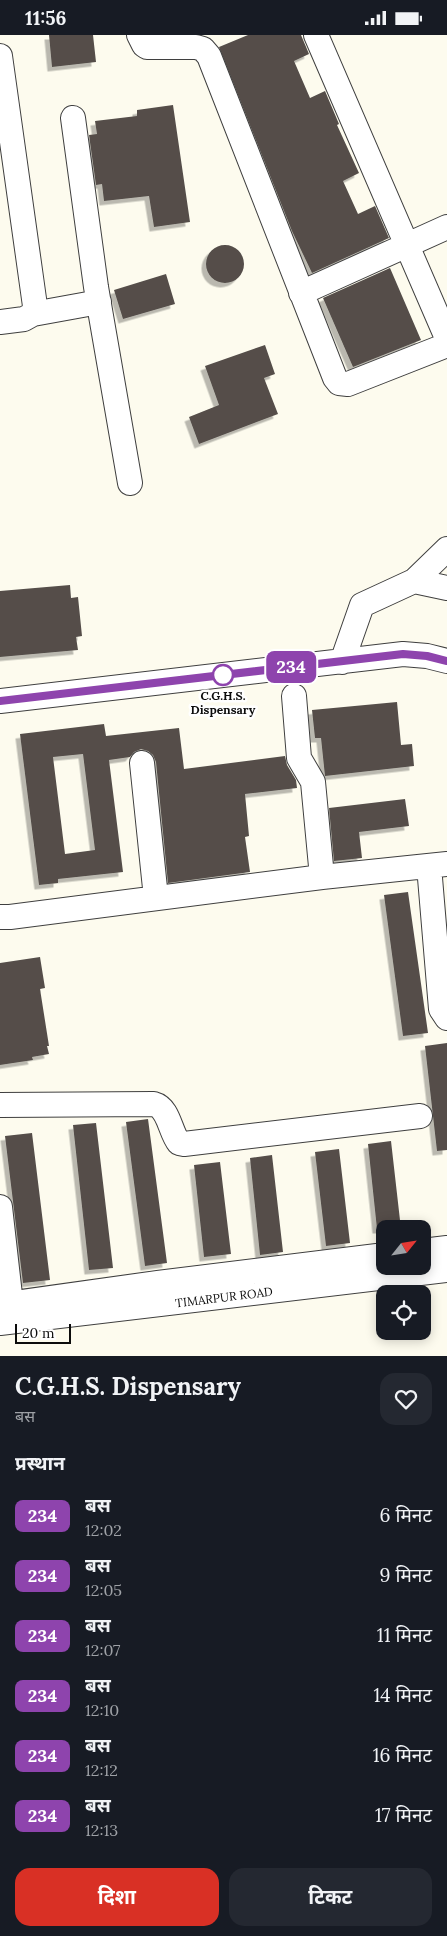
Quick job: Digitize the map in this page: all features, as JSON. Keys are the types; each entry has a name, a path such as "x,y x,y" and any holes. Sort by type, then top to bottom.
{"street":[{"path":"139,35 147,47 196,47 203,49 209,56 301,293 335,378 339,383 348,384 447,345"},
{"path":"316,35 447,339"},
{"path":"0,56 35,306 33,314"},
{"path":"72,118 99,303 130,483"},
{"path":"301,293 447,227"},
{"path":"0,321 24,319 33,314 99,303"},
{"path":"342,661 362,605 414,581 447,549"},
{"path":"414,581 447,588"},
{"path":"0,701 403,654 427,656 447,661"},
{"path":"294,696 299,758 313,782 322,877"},
{"path":"142,763 156,898"},
{"path":"0,917 322,877 438,865 441,1009 447,1018"},
{"path":"0,1105 154,1104 163,1109 175,1138 179,1143 184,1144 420,1116"},
{"path":"0,1207 4,1311"},
{"path":"431,1250 447,1247"},
{"name":"TIMARPUR ROAD","path":"4,1311 158,1283 376,1256"},
{"name":"TIMARPUR ROAD","path":"4,1311 447,1270"}],"building":[{"path":"49,35 93,35 96,62 52,67"},
{"path":"248,35 301,35 309,54 294,61 310,98 325,91 339,124 337,125 359,173 343,181 358,214 375,206 389,238 312,273 292,231 219,47"},
{"path":"173,105 190,222 154,227 149,196 104,201 102,184 96,185 89,135 97,134 95,121 137,116 137,110"},
{"path":"225,245 238,251 244,264 238,277 225,283 212,277 206,264 212,251"},
{"path":"390,268 421,340 353,367 323,298"},
{"path":"166,274 175,304 123,319 114,290"},
{"path":"265,345 275,374 264,378 278,414 199,444 189,417 219,405 205,366"},
{"path":"70,585 71,598 78,597 82,636 76,637 78,650 0,657 0,591"},
{"path":"397,702 401,745 412,744 414,766 325,776 321,738 315,738 312,710"},
{"path":"104,724 106,736 179,728 184,769 285,756 287,765 296,780 297,788 245,794 249,836 245,837 250,872 168,883 156,762 153,755 141,749 134,752 130,757 109,760 123,872 58,879 58,883 39,885 20,734","holes":["83,754 95,850 65,854 53,757"]},
{"path":"405,799 409,826 359,832 362,858 334,861 329,808"},
{"path":"408,892 428,1033 403,1036 384,895"},
{"path":"40,957 45,988 40,989 49,1054 32,1057 33,1060 0,1065 0,963"},
{"path":"447,1043 447,1150 437,1151 425,1046"},
{"path":"148,1119 167,1263 145,1266 126,1122"},
{"path":"96,1123 113,1268 89,1270 73,1125"},
{"path":"32,1133 50,1280 23,1283 5,1136"},
{"path":"391,1141 400,1220 376,1220 368,1144"},
{"path":"339,1149 350,1243 326,1246 315,1152"},
{"path":"272,1155 283,1252 260,1255 250,1158"},
{"path":"220,1162 231,1254 204,1257 194,1165"}],"bus line":[{"name":"234","path":"0,701 403,654 427,656 447,661"}],"place":[{"name":"C.G.H.S. Dispensary","path":"223,675"}]}
